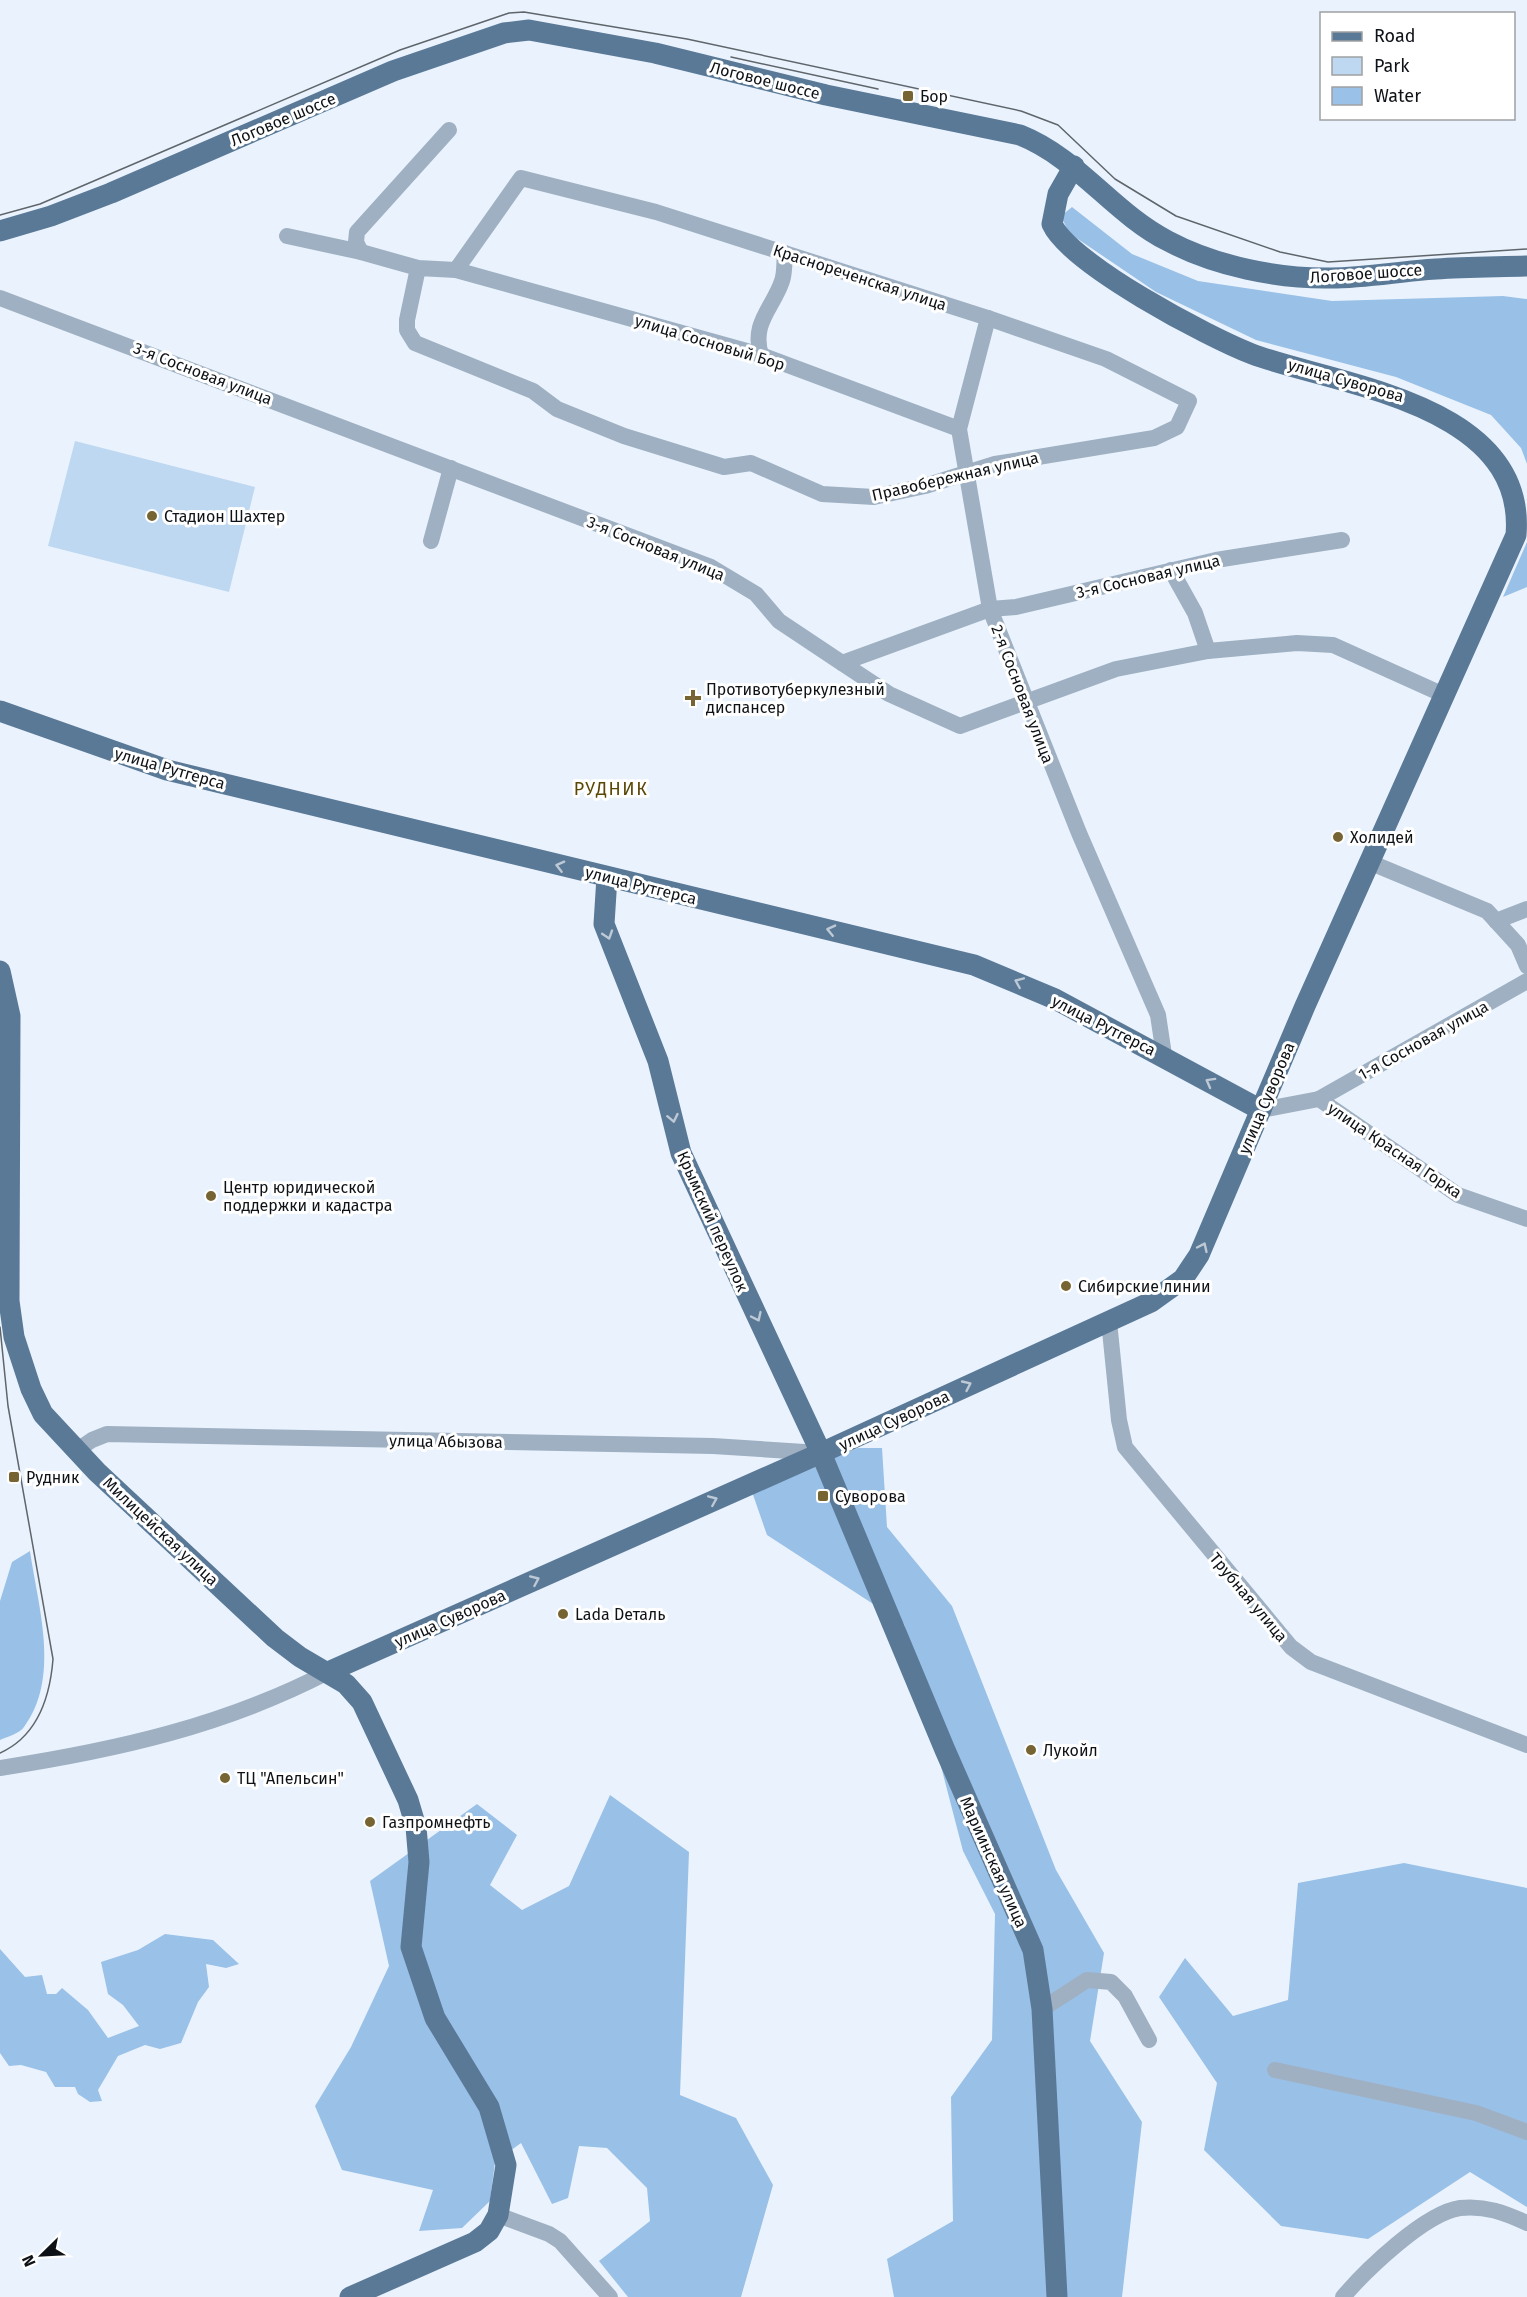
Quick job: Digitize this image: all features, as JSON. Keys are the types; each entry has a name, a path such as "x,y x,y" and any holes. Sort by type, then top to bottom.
{"main road":[{"name":"Логовое шоссе","path":"0,231 51,216 111,193 393,71 504,33 529,30 654,53 826,95 1020,135 1036,141 1071,171 1152,232 1197,255 1239,266 1301,277 1332,278 1434,269 1527,266"},
{"name":"Логовое шоссе","path":"0,244 116,203 398,81 480,52 530,41 1020,148 1071,171 1129,228 1164,251 1199,266 1260,282 1334,290 1436,280 1527,279"},
{"name":"улица Суворова","path":"328,1672 821,1453 1109,1321 1163,1295 1192,1268 1521,520 1519,490 1515,474 1504,456 1493,442 1474,429 1425,404 1370,384 1254,354 1177,315 1113,277 1064,242 1052,224 1054,204 1071,171"},
{"name":"улица Рутгерса","path":"0,711 167,770 975,965 1055,999 1164,1055 1261,1110"},
{"name":"Крымский переулок","path":"607,877 604,924 658,1061 681,1153 821,1453"},
{"name":"Милицейская улица","path":"0,971 10,1016 9,1290 14,1337 31,1389 43,1414 76,1451 275,1638 300,1657 346,1684 362,1702"},
{"name":"Мариинская улица","path":"821,1453 945,1750 1033,1950 1042,2009 1057,2297"},
{"path":"350,2297 475,2242 489,2230 498,2216 506,2165 489,2107 435,2018 411,1947 419,1862 416,1827 404,1790 362,1702 361,1675 365,1664 376,1651"}],"street":[{"path":"361,252 356,242 357,231 449,130"},
{"name":"Краснореченская улица","path":"456,270 521,178 656,212 988,318 1106,359 1189,401"},
{"name":"улица Сосновый Бор","path":"287,236 361,252 418,268 456,270 761,355 959,429"},
{"path":"761,355 757,341 765,311 782,281 785,253"},
{"name":"Правобережная улица","path":"418,268 406,320 407,330 416,343 533,391 557,409 624,436 724,467 752,464 822,494 874,497 1005,462 1154,438 1177,427 1189,401"},
{"name":"3-я Сосновая улица","path":"0,298 711,567 756,594 779,621 842,663 990,609 1016,607 1216,560 1342,540"},
{"name":"2-я Сосновая улица","path":"988,318 959,429 990,609 1025,700 1158,1015 1164,1055"},
{"path":"431,541 451,468"},
{"path":"1171,570 1194,613 1208,651"},
{"path":"842,663 890,694 960,726 1025,700 1116,669 1208,651 1297,643 1334,645 1444,695"},
{"path":"1369,862 1487,911 1518,945 1527,966"},
{"path":"1496,921 1527,909"},
{"name":"1-я Сосновая улица","path":"1319,1099 1527,981"},
{"name":"улица Красная Горка","path":"1261,1110 1319,1099 1458,1195 1527,1219"},
{"name":"Трубная улица","path":"1109,1321 1119,1420 1125,1447 1291,1647 1311,1662 1527,1745"},
{"name":"улица Абызова","path":"76,1451 92,1440 107,1434 713,1446 821,1453"},
{"name":"улица Суворова","path":"0,1768 62,1758 164,1736 233,1716 328,1672"},
{"path":"1042,2009 1087,1980 1111,1982 1125,1996 1149,2040"},
{"path":"1275,2070 1476,2113 1527,2132"},
{"path":"1343,2297 1400,2242 1436,2219 1459,2208 1498,2210 1527,2223"},
{"path":"498,2216 549,2234 560,2241 610,2297"}],"green space":[{"name":"Стадион Шахтер","path":"75,441 255,487 229,592 48,546"}],"shaded area":[{"path":"1072,207 1132,254 1198,281 1332,301 1503,296 1527,299 1527,464 1521,448 1491,415 1396,377 1256,340 1156,292 1069,233 1061,216"},
{"path":"1527,542 1527,587 1503,597"},
{"path":"858,1448 882,1448 887,1527 952,1606 1056,1870 1104,1953 1090,2041 1142,2122 1122,2297 894,2297 887,2259 953,2221 951,2097 992,2040 995,1914 963,1851 904,1624 767,1535 751,1489"},
{"path":"30,1551 44,1641 42,1686 35,1707 24,1727 0,1740 0,1601 12,1562"},
{"path":"610,1795 689,1852 680,2095 736,2118 773,2185 741,2297 628,2297 599,2261 650,2221 647,2188 607,2148 579,2146 568,2198 552,2204 521,2143 495,2162 490,2201 462,2228 419,2231 433,2190 342,2170 315,2106 351,2047 389,1966 370,1881 477,1804 517,1835 490,1885 522,1910 569,1886"},
{"path":"1404,1863 1527,1888 1527,2207 1470,2172 1368,2239 1281,2226 1204,2150 1217,2083 1159,1997 1185,1958 1233,2016 1288,2000 1298,1883"}],"water":[{"path":"165,1934 213,1940 239,1964 226,1968 206,1964 209,1987 198,2002 181,2043 160,2049 145,2045 118,2056 98,2090 102,2101 90,2102 78,2094 75,2087 55,2087 46,2072 21,2065 9,2066 0,2053 0,1949 25,1977 42,1975 47,1994 56,1994 62,1988 88,2010 108,2038 139,2026 123,2005 108,1994 101,1962 138,1950"}],"tram line":[{"path":"0,215 40,204 400,50 509,13 524,12 687,39 1021,111 1058,125 1115,179 1176,216 1280,252 1328,262 1527,249"},
{"path":"731,57 878,89"},
{"path":"0,1327 8,1406 53,1659 49,1687 40,1714 24,1736 13,1746 0,1753"}],"place":[{"name":"Бор","path":"908,96"},
{"name":"Стадион Шахтер","path":"152,516"},
{"name":"Противотуберкулезный диспансер","path":"693,698"},
{"name":"Холидей","path":"1338,837"},
{"name":"Центр юридической поддержки и кадастра","path":"211,1196"},
{"name":"Сибирские линии","path":"1066,1286"},
{"name":"Рудник","path":"14,1477"},
{"name":"Суворова","path":"823,1496"},
{"name":"Lada Dеталь","path":"563,1614"},
{"name":"Лукойл","path":"1031,1750"},
{"name":"ТЦ \"Апельсин\"","path":"225,1778"},
{"name":"Газпромнефть","path":"370,1822"}],"district":[{"name":"РУДНИК","path":"611,789"}]}
